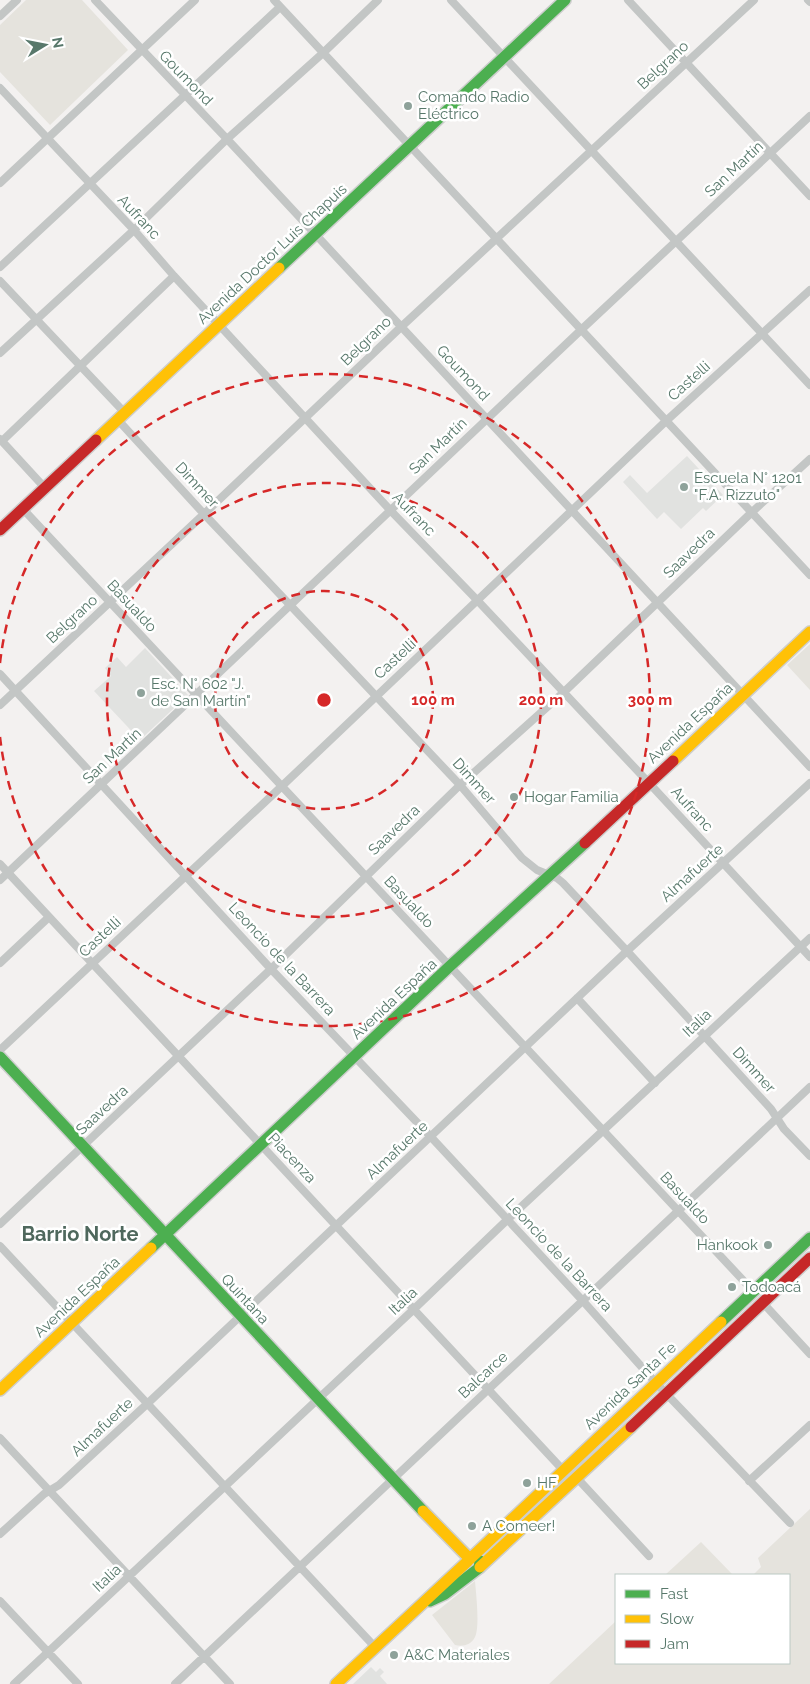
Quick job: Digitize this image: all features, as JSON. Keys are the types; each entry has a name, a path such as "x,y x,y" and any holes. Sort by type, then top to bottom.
{"main road":[{"name":"Avenida Doctor Luis Chapuis","path":"0,529 565,0"},
{"name":"Avenida España","path":"0,1390 450,966 550,876 810,632"},
{"name":"Quintana","path":"0,1057 393,1480 470,1559 476,1557 480,1560 481,1564 478,1569"},
{"name":"Avenida Santa Fe","path":"336,1684 810,1238"},
{"name":"Avenida Santa Fe","path":"419,1606 445,1594 478,1569 668,1394 810,1258"}],"street":[{"path":"0,16 17,0"},
{"path":"0,183 195,0"},
{"path":"274,0 810,575"},
{"path":"0,353 134,230 227,139 378,0"},
{"path":"451,0 810,385"},
{"path":"628,0 810,196"},
{"name":"Belgrano","path":"0,705 497,238 754,0"},
{"name":"Goumond","path":"99,2 141,50 227,139 810,767"},
{"path":"0,267 280,7"},
{"name":"Aufranc","path":"2,93 134,230 174,276 391,511 564,692 810,957"},
{"name":"San Martín","path":"0,880 810,116"},
{"path":"45,488 1,440 174,276"},
{"name":"Dimmer","path":"0,280 79,366 204,514 460,785 522,858 537,870 557,878 563,883 627,950 771,1109 784,1129 810,1156"},
{"name":"Castelli","path":"0,1050 282,786 666,420 810,290"},
{"name":"Saavedra","path":"0,1224 179,1056 460,785 564,692 810,459"},
{"name":"Basualdo","path":"23,509 754,1292"},
{"name":"Leoncio de la Barrera","path":"0,674 271,968 431,1136 656,1383 790,1523"},
{"name":"Almafuerte","path":"0,1534 49,1491 59,1485 147,1404 627,950 723,864 810,782"},
{"name":"Piacenza","path":"0,864 563,1470"},
{"path":"0,963 49,917"},
{"name":"Italia","path":"14,1684 704,1035 810,938"},
{"path":"577,998 655,1083"},
{"name":"Balcarce","path":"175,1684 810,1087"},
{"path":"0,1246 299,1568 375,1647"},
{"path":"763,1304 810,1354"},
{"path":"749,1480 810,1425"},
{"path":"0,1438 230,1684"},
{"path":"577,1478 649,1556"},
{"path":"0,1601 78,1684"}],"shaded area":[{"path":"26,0 82,0 128,50 50,125 0,72 0,25"},
{"name":"Escuela N° 1201 \"F.A. Rizzuto\"","path":"687,456 723,495 706,511 703,508 681,529 664,512 657,519 623,482 630,475 647,493"},
{"path":"810,644 810,690 787,665"},
{"name":"Esc. N° 602 \"J. de San Martín\"","path":"145,648 188,695 140,740 94,691 111,676 105,668 117,657 126,667"},
{"path":"810,1509 810,1684 549,1684 615,1622 615,1664 790,1664 790,1574 754,1574 761,1567 758,1558"},
{"path":"701,1542 732,1574 666,1574"},
{"path":"475,1581 477,1618 475,1637 466,1645 455,1645 432,1615"},
{"path":"371,1667 376,1672 380,1668 384,1672 380,1676 387,1684 353,1684"}],"traffic: fast":[{"path":"279,268 565,0"},
{"path":"151,1248 450,966 585,843"},
{"path":"0,1057 423,1511"},
{"path":"721,1322 810,1238"},
{"path":"430,1601 445,1594 479,1568 480,1561"}],"traffic: slow":[{"path":"96,440 279,268"},
{"path":"673,761 810,632"},
{"path":"0,1390 151,1248"},
{"path":"472,1557 721,1322"},
{"path":"480,1567 631,1427"},
{"path":"423,1511 470,1559"},
{"path":"336,1684 468,1561"}],"traffic: jam":[{"path":"0,530 96,440"},
{"path":"585,843 673,761"},
{"path":"631,1427 810,1258"}],"place":[{"name":"Comando Radio Eléctrico","path":"408,106"},
{"name":"Escuela N° 1201 \"F.A. Rizzuto\"","path":"684,487"},
{"name":"Esc. N° 602 \"J. de San Martín\"","path":"141,693"},
{"name":"Hogar Familia","path":"514,797"},
{"name":"Hankook","path":"768,1245"},
{"name":"Todoacá","path":"732,1287"},
{"name":"HF","path":"527,1483"},
{"name":"A Comeer!","path":"472,1526"},
{"name":"A&C Materiales","path":"394,1655"}],"district":[{"name":"Barrio Norte","path":"80,1234"}]}
